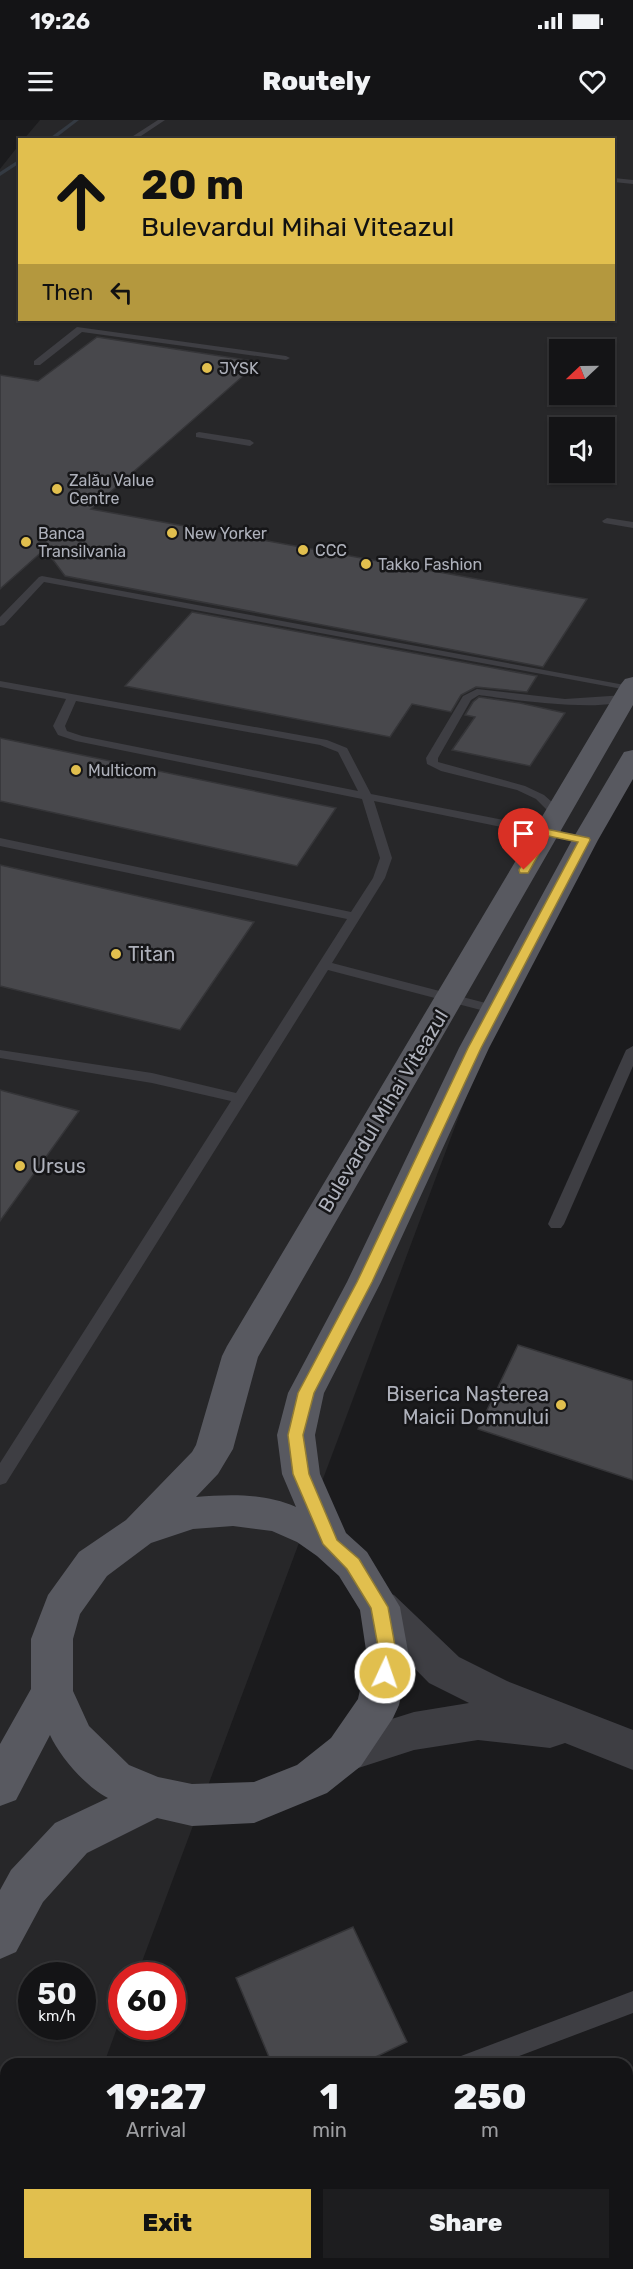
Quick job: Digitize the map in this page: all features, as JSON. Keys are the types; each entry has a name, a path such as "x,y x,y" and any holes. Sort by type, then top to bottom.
{"main road":[{"name":"Bulevardul Mihai Viteazul","path":"137,1532 205,1463 214,1449 240,1356 629,690"},
{"path":"331,1544 301,1474 296,1435 306,1393 364,1282 474,1048 585,840 633,757"},
{"path":"233,1510 277,1516 331,1544 353,1564 380,1607 388,1657 378,1705 346,1752 312,1779 254,1802 192,1805 155,1797 114,1779 74,1740 52,1691 52,1639 62,1607 93,1564 137,1532 192,1513 233,1510"},
{"path":"0,1786 52,1691"},
{"path":"0,1936 27,1886 71,1838 155,1797"}],"street":[{"path":"380,1607 444,1670 492,1694 633,1750"},
{"path":"346,1752 414,1731 478,1721 591,1734"}],"lane":[{"path":"133,138 162,120"},
{"path":"615,180 633,182"},
{"path":"37,363 80,329 286,358"},
{"path":"199,435 250,443"},
{"path":"607,521 633,525"},
{"path":"0,623 42,579 629,690"},
{"path":"0,684 323,742 343,750 367,798 386,858 379,878 355,917 0,1478"},
{"path":"552,823 540,797 521,788 445,769 433,764 432,758 467,698 477,692 565,702 589,702 629,690"},
{"path":"72,697 59,726 62,733 367,798 552,823 585,840"},
{"path":"0,842 355,917"},
{"path":"324,965 496,1010"},
{"path":"556,1224 633,1050"},
{"path":"0,1054 41,1062 122,1072 175,1082 240,1099"},
{"path":"485,2058 633,2002"}],"shaded area":[{"path":"40,120 633,120 633,771 498,1012 142,1962 108,1962 108,2040 113,2040 106,2058 0,2058 0,169 18,146 18,321 615,321 615,138 25,138"}],"building":[{"name":"Zalău Value Centre","path":"97,337 259,362 91,509 587,599 543,667 65,576 45,549 0,589 0,375 38,381"},
{"path":"192,612 537,676 527,692 476,687 461,695 451,712 412,704 390,737 125,686"},
{"path":"479,697 565,713 530,766 452,750 475,717 465,715"},
{"name":"Multicom","path":"0,738 336,808 297,866 0,801"},
{"name":"Titan","path":"0,865 254,922 180,1030 0,986"},
{"name":"Ursus","path":"0,1090 79,1111 0,1221"},
{"name":"Biserica Nașterea Maicii Domnului","path":"518,1345 633,1381 633,1480 478,1429"},
{"path":"353,1927 407,2042 374,2058 269,2058 236,1978"}],"waterway":[{"path":"52,138 77,120"},
{"path":"0,174 18,161"}],"place":[{"name":"JYSK","path":"207,368"},
{"name":"Zalău Value Centre","path":"57,489"},
{"name":"New Yorker","path":"172,533"},
{"name":"Banca Transilvania","path":"26,542"},
{"name":"CCC","path":"303,550"},
{"name":"Takko Fashion","path":"366,564"},
{"name":"Multicom","path":"76,770"},
{"name":"Titan","path":"116,954"},
{"name":"Ursus","path":"20,1166"},
{"name":"Biserica Nașterea Maicii Domnului","path":"561,1405"}],"route":[{"path":"385,1673 388,1657 380,1607 353,1564 331,1544 301,1474 296,1435 306,1393 364,1282 474,1048 585,840 546,832 524,870"}]}
